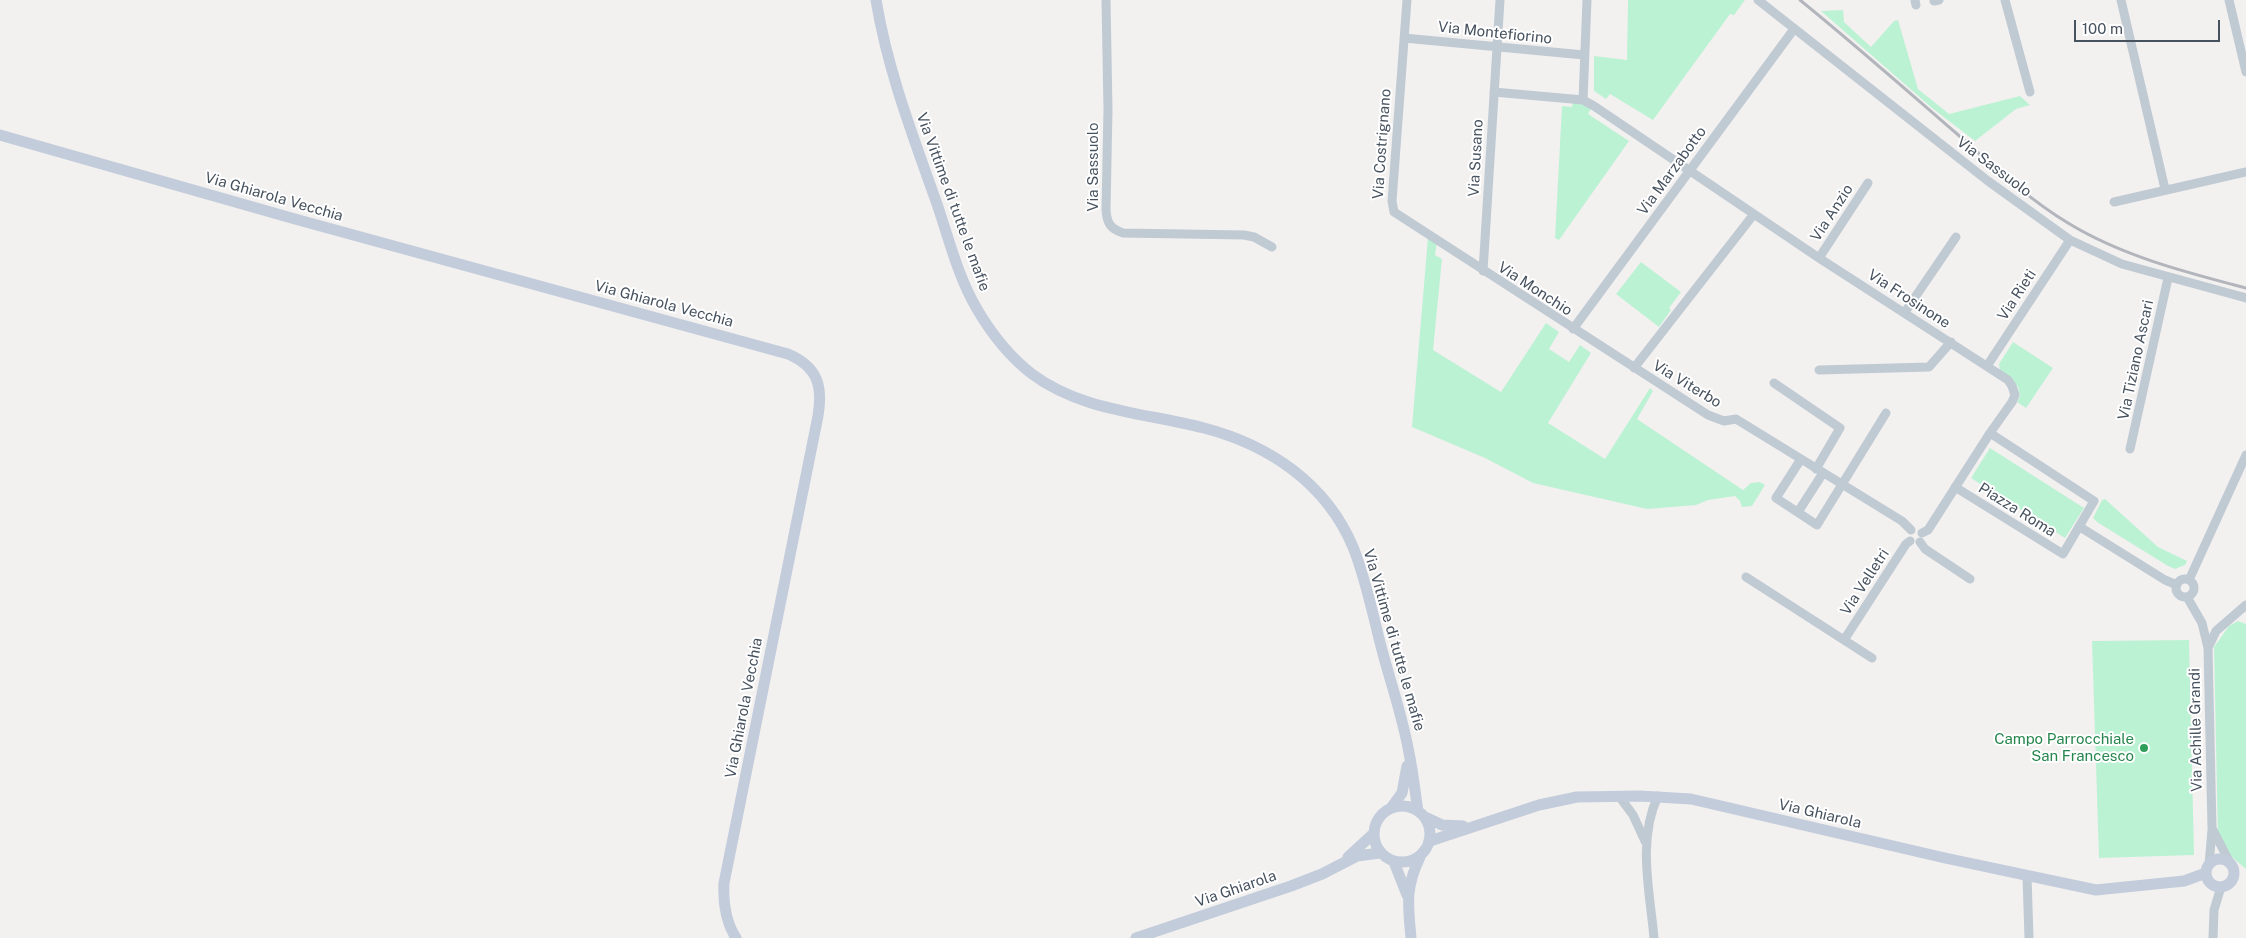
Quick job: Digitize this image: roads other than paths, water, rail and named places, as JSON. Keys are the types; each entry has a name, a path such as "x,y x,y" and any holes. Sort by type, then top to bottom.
{"street":[{"name":"Via Vittime di tutte le mafie","path":"876,0 884,45 897,91 961,275 975,307 1001,343 1032,374 1059,390 1093,404 1204,428 1243,440 1274,456 1300,474 1320,495 1335,516 1353,547 1363,578 1409,752 1422,814"},
{"name":"Via Sassuolo","path":"1106,0 1108,108 1106,210 1109,225 1123,233 1244,235 1254,237 1272,247"},
{"name":"Via Costrignano","path":"1407,0 1392,207 1398,216 1483,271"},
{"path":"1496,48 1500,0"},
{"path":"1494,92 1583,100 1587,0"},
{"name":"Via Sassuolo","path":"1758,0 1988,181 2070,240 2122,264 2246,298"},
{"path":"2005,0 2030,92"},
{"path":"2121,0 2165,190"},
{"path":"2229,0 2246,72"},
{"name":"Via Marzabotto","path":"1573,329 1794,29"},
{"name":"Via Montefiorino","path":"1404,38 1584,55"},
{"name":"Via Susano","path":"1483,271 1496,48"},
{"name":"Via Frosinone","path":"1583,100 1820,258 1906,312 2008,380 2015,395 1955,487"},
{"name":"Via Ghiarola Vecchia","path":"0,135 295,219 788,354 805,363 814,373 818,384 820,400 724,883 723,901 727,919 736,938"},
{"path":"2114,202 2246,172"},
{"name":"Via Anzio","path":"1820,258 1868,183"},
{"path":"1634,368 1754,214"},
{"path":"1906,312 1956,237"},
{"name":"Via Rieti","path":"1987,366 2070,240"},
{"name":"Via Monchio","path":"1483,271 1573,329"},
{"name":"Via Tiziano Ascari","path":"2130,449 2168,278"},
{"name":"Via Viterbo","path":"1573,329 1708,415 1724,421 1736,419 1902,521 1911,530 1908,535 1917,538"},
{"path":"1820,370 1929,367 1951,342"},
{"path":"1774,383 1840,428 1798,512"},
{"path":"1801,459 1776,498 1817,525 1886,413"},
{"name":"Piazza Roma","path":"1955,487 2063,554 2094,501 1990,433"},
{"path":"2188,580 2246,455"},
{"name":"Via Velletri","path":"1844,640 1906,544 1928,530 1955,487"},
{"name":"Piazza Roma","path":"2080,527 2165,580 2177,585"},
{"path":"1917,538 1925,549 1970,579"},
{"name":"Via Velletri","path":"1746,577 1872,658"},
{"path":"2183,580 2188,580 2193,584 2192,594 2187,597 2179,595 2176,590 2177,585 2183,580"},
{"name":"Via Achille Grandi","path":"2187,597 2202,623 2208,648 2212,828 2232,868"},
{"path":"2208,648 2216,631 2246,605"},
{"name":"Via Vittime di tutte le mafie","path":"1391,808 1402,793 1409,752"},
{"path":"1618,796 1633,815 1645,842"},
{"path":"1654,938 1645,842 1650,812 1658,796"},
{"name":"Via Ghiarola","path":"1430,840 1539,805 1578,798 1658,796 1691,799 2096,890 2184,881 2221,859 2232,868 2246,874"},
{"path":"1420,857 1403,863 1394,862 1380,853 1376,847 1373,834 1378,818 1391,808 1400,806 1422,814 1442,825 1470,826"},
{"path":"1411,938 1408,896 1411,875 1430,840 1429,824 1422,814"},
{"path":"2212,828 2207,869 2212,885 2221,887 2228,884 2232,868"},
{"name":"Via Ghiarola","path":"1343,862 1373,834"},
{"name":"Via Ghiarola","path":"1136,938 1281,890 1322,874 1357,856 1380,853"},
{"path":"1394,862 1408,896"},
{"path":"2027,876 2029,938"},
{"path":"2213,938 2214,910 2221,887"}],"railway":[{"path":"1800,0 2010,181 2053,214 2089,235 2132,254 2177,269 2246,288"}],"place":[{"name":"Campo Parrocchiale San Francesco","path":"2144,748"}]}
